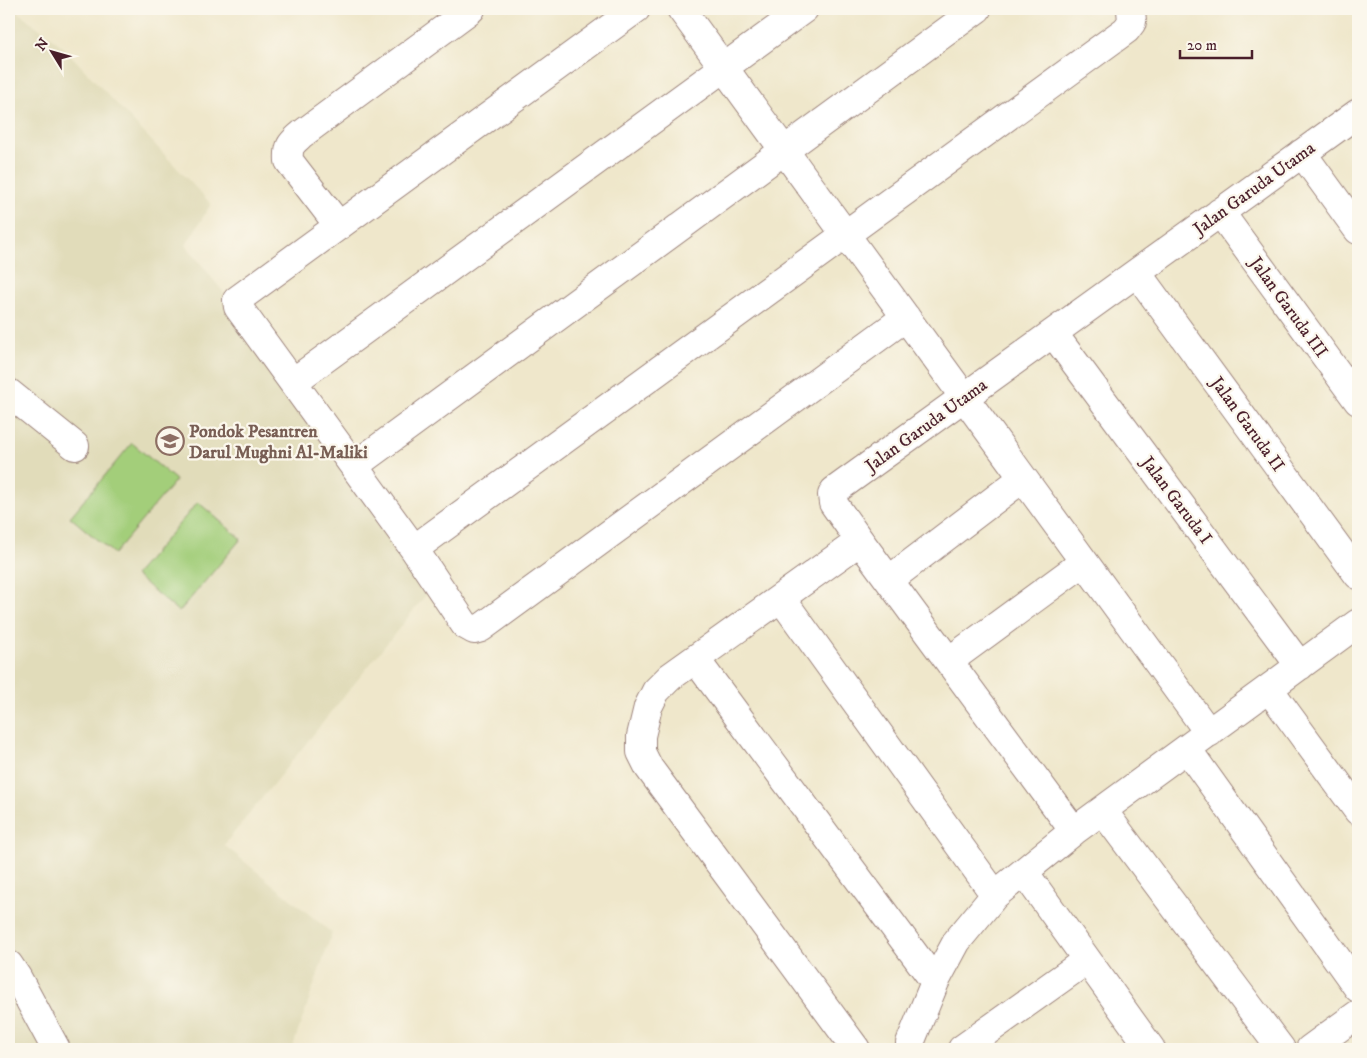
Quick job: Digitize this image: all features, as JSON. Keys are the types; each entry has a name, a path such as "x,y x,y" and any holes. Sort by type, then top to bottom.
{"street":[{"path":"339,226 290,161 289,148 291,144 471,9"},
{"path":"636,9 237,300 238,307 414,549 465,625 474,630 481,628 906,317"},
{"path":"681,9 1209,733"},
{"path":"293,382 804,9"},
{"path":"354,466 976,9"},
{"path":"414,549 1126,30 1132,22 1131,9"},
{"name":"Jalan Garuda Utama","path":"1074,832 860,541 833,502 832,495 1358,113"},
{"path":"1302,153 1358,230"},
{"name":"Jalan Garuda III","path":"1220,212 1358,401"},
{"name":"Jalan Garuda II","path":"1137,273 1358,575"},
{"name":"Jalan Garuda I","path":"1053,333 1300,666"},
{"path":"9,393 75,446"},
{"path":"889,580 1023,478"},
{"path":"856,1049 649,768 641,752 641,736 648,707 656,691 670,677 860,541"},
{"path":"949,662 1084,562"},
{"path":"781,598 996,895"},
{"path":"910,1049 910,1043 935,982 957,941 996,895 1074,832 1300,666 1356,630"},
{"path":"696,660 935,982"},
{"path":"1269,689 1358,811"},
{"path":"1187,749 1358,988"},
{"path":"1103,811 1282,1049"},
{"path":"1024,872 1148,1048"},
{"path":"962,1049 1087,960"},
{"path":"9,966 17,977 56,1049"},
{"path":"1310,1049 1358,1014"}],"shaded area":[{"name":"Pondok Pesantren Darul Mughni Al-Maliki","path":"9,9 14,9 62,46 211,204 186,245 227,297 434,585 224,845 332,933 292,1049 9,1049"}],"green space":[{"path":"132,443 176,480 114,554 70,517"},
{"path":"198,502 241,539 179,612 135,575"}],"place":[{"name":"Pondok Pesantren Darul Mughni Al-Maliki","path":"170,441"}]}
